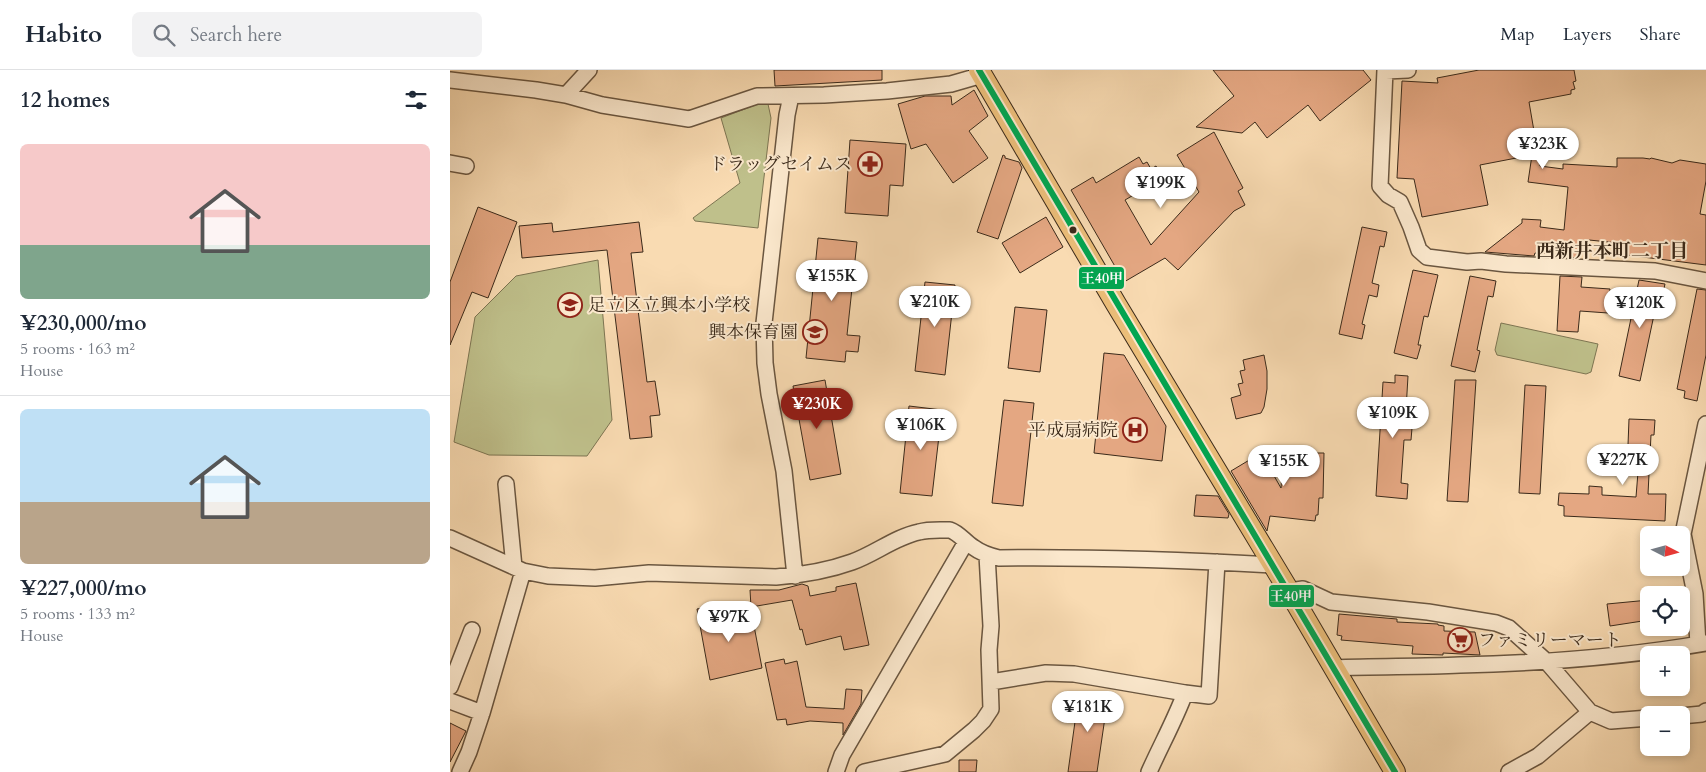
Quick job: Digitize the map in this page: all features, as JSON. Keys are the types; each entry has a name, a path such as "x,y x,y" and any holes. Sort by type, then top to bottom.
{"main road":[{"path":"981,72 1116,304 1274,565 1395,772"}],"street":[{"path":"566,95 590,70"},
{"path":"1408,70 1385,70 1380,186 1388,195 1400,202 1419,250 1427,257 1467,262 1481,261 1506,264 1655,271 1706,281"},
{"path":"450,80 536,90 566,95 602,105 689,119 757,96 833,95 951,84 981,72"},
{"path":"791,96 787,115 764,323 768,386 784,471 795,576"},
{"path":"450,163 466,166"},
{"path":"1334,668 1393,665 1459,666 1547,662 1702,643 1684,534 1706,424"},
{"path":"460,772 482,713 519,569 506,484"},
{"path":"450,538 519,569 548,576 568,578 595,578 649,573 795,576 853,562 886,545 918,532 950,530 987,555 1000,558 1107,557 1274,565"},
{"path":"836,772 842,755 966,542"},
{"path":"864,772 946,754 983,721 991,708 989,650 991,626 987,555"},
{"path":"990,682 1046,673 1074,674 1209,696 1217,562"},
{"path":"1289,591 1303,589 1331,602 1428,612 1496,623 1509,628 1547,662 1590,712 1611,721 1640,719"},
{"path":"450,687 472,630"},
{"path":"1149,772 1160,746 1174,721 1185,693"},
{"path":"450,701 482,713"},
{"path":"1509,772 1538,756 1590,712"},
{"path":"1690,715 1706,712"}],"green space":[{"path":"758,104 768,104 771,118 758,228 695,221 693,218 740,183 721,118"},
{"path":"598,260 612,420 587,456 489,455 454,442 475,317 516,276"},
{"path":"1501,323 1598,344 1591,372 1586,374 1497,355 1495,350"}],"building":[{"path":"774,70 882,70 882,80 775,86"},
{"path":"1213,70 1363,70 1371,80 1320,121 1308,105 1267,138 1255,122 1242,133 1196,127 1234,96"},
{"path":"1479,70 1574,70 1576,81 1573,82 1575,89 1571,90 1571,94 1529,102 1540,166 1563,169 1563,164 1617,167 1617,158 1651,158 1672,163 1680,160 1706,164 1706,181 1700,214 1706,215 1706,265 1627,255 1628,244 1589,240 1588,249 1579,248 1577,258 1535,253 1534,256 1485,252 1522,223 1522,219 1541,220 1540,227 1564,230 1568,187 1528,182 1532,155 1480,165 1488,205 1422,217 1414,179 1397,178 1402,81 1438,83 1437,78"},
{"path":"974,90 988,116 969,131 988,158 953,183 926,144 911,149 898,104 925,96 951,96 952,105"},
{"path":"1214,132 1243,188 1238,191 1245,205 1234,211 1178,270 1165,258 1124,282 1071,190 1093,177 1096,183 1139,157 1143,164 1147,162 1151,169 1156,166 1163,178 1125,200 1151,245 1199,192 1177,155"},
{"path":"850,140 906,144 903,186 890,185 888,216 845,213"},
{"path":"1003,155 1005,158 1019,162 1022,168 998,239 977,232"},
{"path":"478,207 517,222 488,298 472,292 450,345 450,282"},
{"path":"1046,217 1063,247 1020,273 1002,243"},
{"path":"639,222 643,252 631,253 647,382 655,381 660,415 650,416 652,437 630,439 607,250 522,258 519,226 552,223 553,232"},
{"path":"1362,227 1387,232 1384,247 1380,246 1372,283 1379,285 1377,297 1369,295 1362,324 1365,325 1362,339 1339,334"},
{"path":"818,238 857,242 847,335 860,336 858,352 846,351 845,362 806,358"},
{"path":"1413,270 1438,275 1428,317 1424,316 1418,345 1421,345 1417,359 1394,353"},
{"path":"1470,276 1496,281 1493,297 1488,296 1477,350 1480,351 1475,372 1451,366"},
{"path":"1560,276 1582,277 1581,287 1610,289 1608,313 1580,311 1578,332 1557,331"},
{"path":"1639,280 1665,284 1662,297 1658,296 1640,381 1619,376"},
{"path":"925,282 955,285 945,375 915,371"},
{"path":"1697,289 1706,290 1706,355 1697,401 1684,398 1685,391 1677,389"},
{"path":"1015,307 1047,310 1040,372 1008,368"},
{"path":"1104,353 1124,355 1166,426 1162,461 1094,453"},
{"path":"1264,355 1267,371 1267,389 1264,407 1261,413 1236,419 1231,398 1241,395 1238,384 1243,383 1240,371 1245,370 1243,360"},
{"path":"1395,375 1408,376 1405,427 1412,428 1411,440 1404,440 1401,483 1408,484 1407,499 1376,496 1383,382 1395,383"},
{"path":"825,380 841,474 810,480 793,386"},
{"path":"1455,380 1476,380 1468,502 1447,501"},
{"path":"1525,385 1546,386 1540,494 1519,493"},
{"path":"1004,400 1034,403 1023,506 992,503"},
{"path":"909,406 942,410 932,496 900,493"},
{"path":"1629,419 1655,420 1654,435 1651,435 1648,494 1666,494 1665,521 1564,516 1564,506 1558,505 1559,493 1589,494 1589,486 1602,487 1602,495 1636,497 1638,472 1627,471"},
{"path":"1261,453 1281,488 1283,453 1324,453 1323,498 1319,498 1318,515 1316,515 1315,521 1270,516 1267,531 1231,471"},
{"path":"1196,495 1218,496 1229,514 1228,518 1194,516"},
{"path":"856,583 869,645 844,650 841,636 806,645 792,600 751,607 750,590 779,590 802,584 808,586 810,596 836,591 836,587"},
{"path":"1640,601 1640,621 1610,626 1607,604"},
{"path":"715,606 717,617 751,610 762,668 710,680 697,609"},
{"path":"1339,614 1397,619 1397,622 1438,624 1444,626 1444,631 1475,632 1480,655 1412,654 1413,646 1341,640 1342,636 1337,635"},
{"path":"784,659 785,664 797,661 806,707 844,709 846,689 862,690 861,704 843,735 843,723 810,721 787,725 786,719 777,720 765,663"},
{"path":"1079,693 1108,697 1097,772 1068,772"},
{"path":"450,723 466,731 450,762"},
{"path":"959,760 977,760 976,772 959,772"}],"transit line":[{"name":"王40甲","path":"979,70 1395,772"}],"place":[{"name":"ドラッグセイムス","path":"870,164"},
{"name":"足立区立興本小学校","path":"570,305"},
{"name":"興本保育園","path":"815,332"},
{"name":"平成扇病院","path":"1135,430"},
{"name":"ファミリーマート","path":"1460,640"}],"district":[{"name":"西新井本町二丁目","path":"1612,250"}]}
